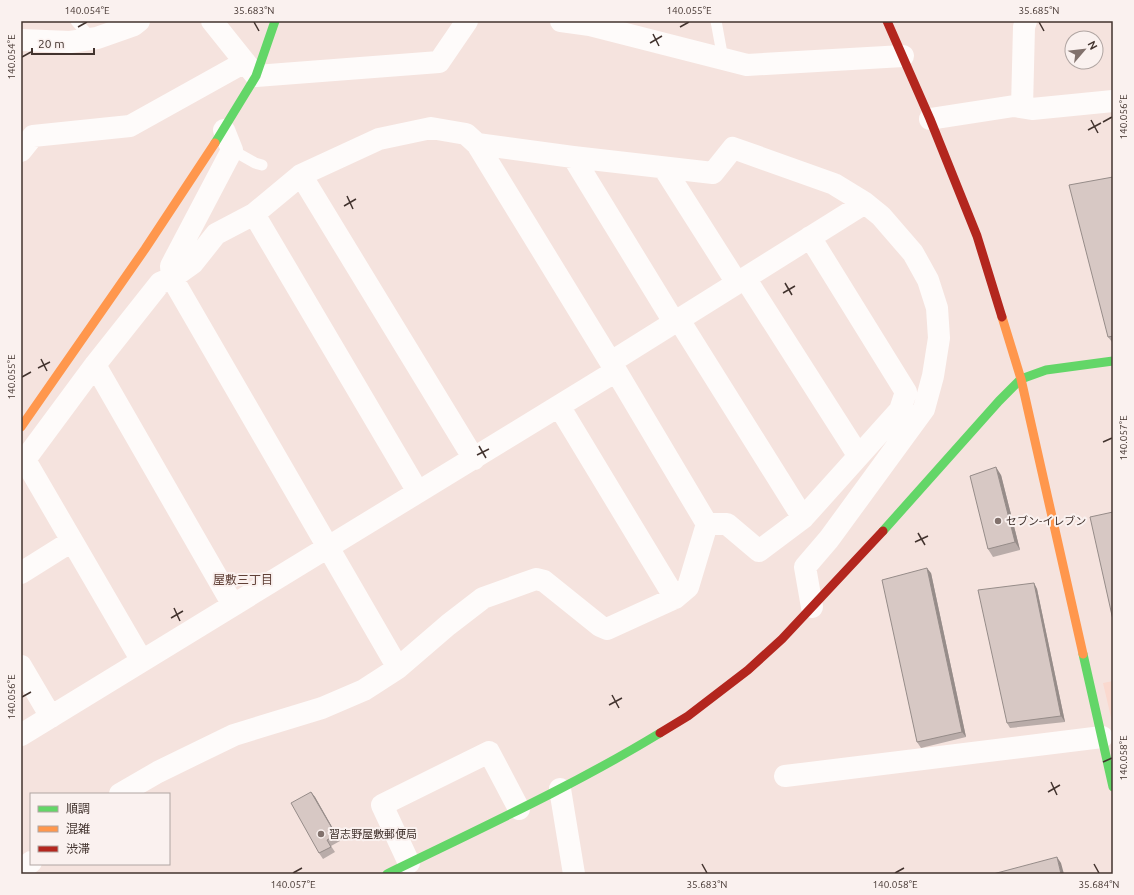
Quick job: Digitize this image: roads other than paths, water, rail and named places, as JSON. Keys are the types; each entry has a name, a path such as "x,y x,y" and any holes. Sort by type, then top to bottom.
{"street":[{"path":"21,40 70,42 92,39 139,21"},
{"path":"212,21 250,69"},
{"path":"21,427 145,249 224,130 250,69 275,21"},
{"path":"21,151 33,136 130,126 250,69 440,62 467,21"},
{"path":"561,21 590,23 747,65 903,56"},
{"path":"887,21 930,119 977,236 1021,379 1113,787"},
{"path":"1022,107 1024,27 1026,21"},
{"path":"930,119 1014,106 1032,110 1113,101"},
{"path":"122,793 158,772 234,734 322,708 364,690 398,668 448,625 484,598 536,579 544,581 600,626 607,629 675,598 688,587 706,524 614,366 477,144 466,134 431,128 379,139 301,175 254,214 216,234 194,263 172,278 160,283 95,365 23,462 72,541 142,661"},
{"path":"224,130 232,150 171,266 172,278 398,668"},
{"path":"477,144 573,158 713,173 733,148 834,184 865,203 881,216 913,253 928,280 937,308 939,338 933,376 924,409 829,538 805,566 812,607"},
{"path":"573,158 802,518"},
{"path":"664,168 858,455"},
{"path":"301,175 474,459"},
{"path":"21,735 559,406 677,321 865,203"},
{"path":"254,214 418,492"},
{"path":"706,524 727,524 759,551 802,518 900,410 906,392 810,237"},
{"path":"387,874 560,789 634,749 688,716 748,670 782,639 904,508 999,401 1021,379 1046,370 1113,361"},
{"path":"95,365 233,605"},
{"path":"559,406 675,598"},
{"path":"21,573 72,541"},
{"path":"21,666 51,717"},
{"path":"784,776 1102,737"},
{"path":"409,863 382,805 489,752 519,809"},
{"path":"560,789 574,874"},
{"path":"21,870 30,863"}],"lane":[{"path":"76,21 92,39"},
{"path":"716,21 723,59"},
{"path":"232,150 255,163 262,165"}],"place":[{"name":"セブン-イレブン","path":"998,521"},
{"name":"習志野屋敷郵便局","path":"321,834"}],"district":[{"name":"屋敷三丁目","path":"243,579"}]}
